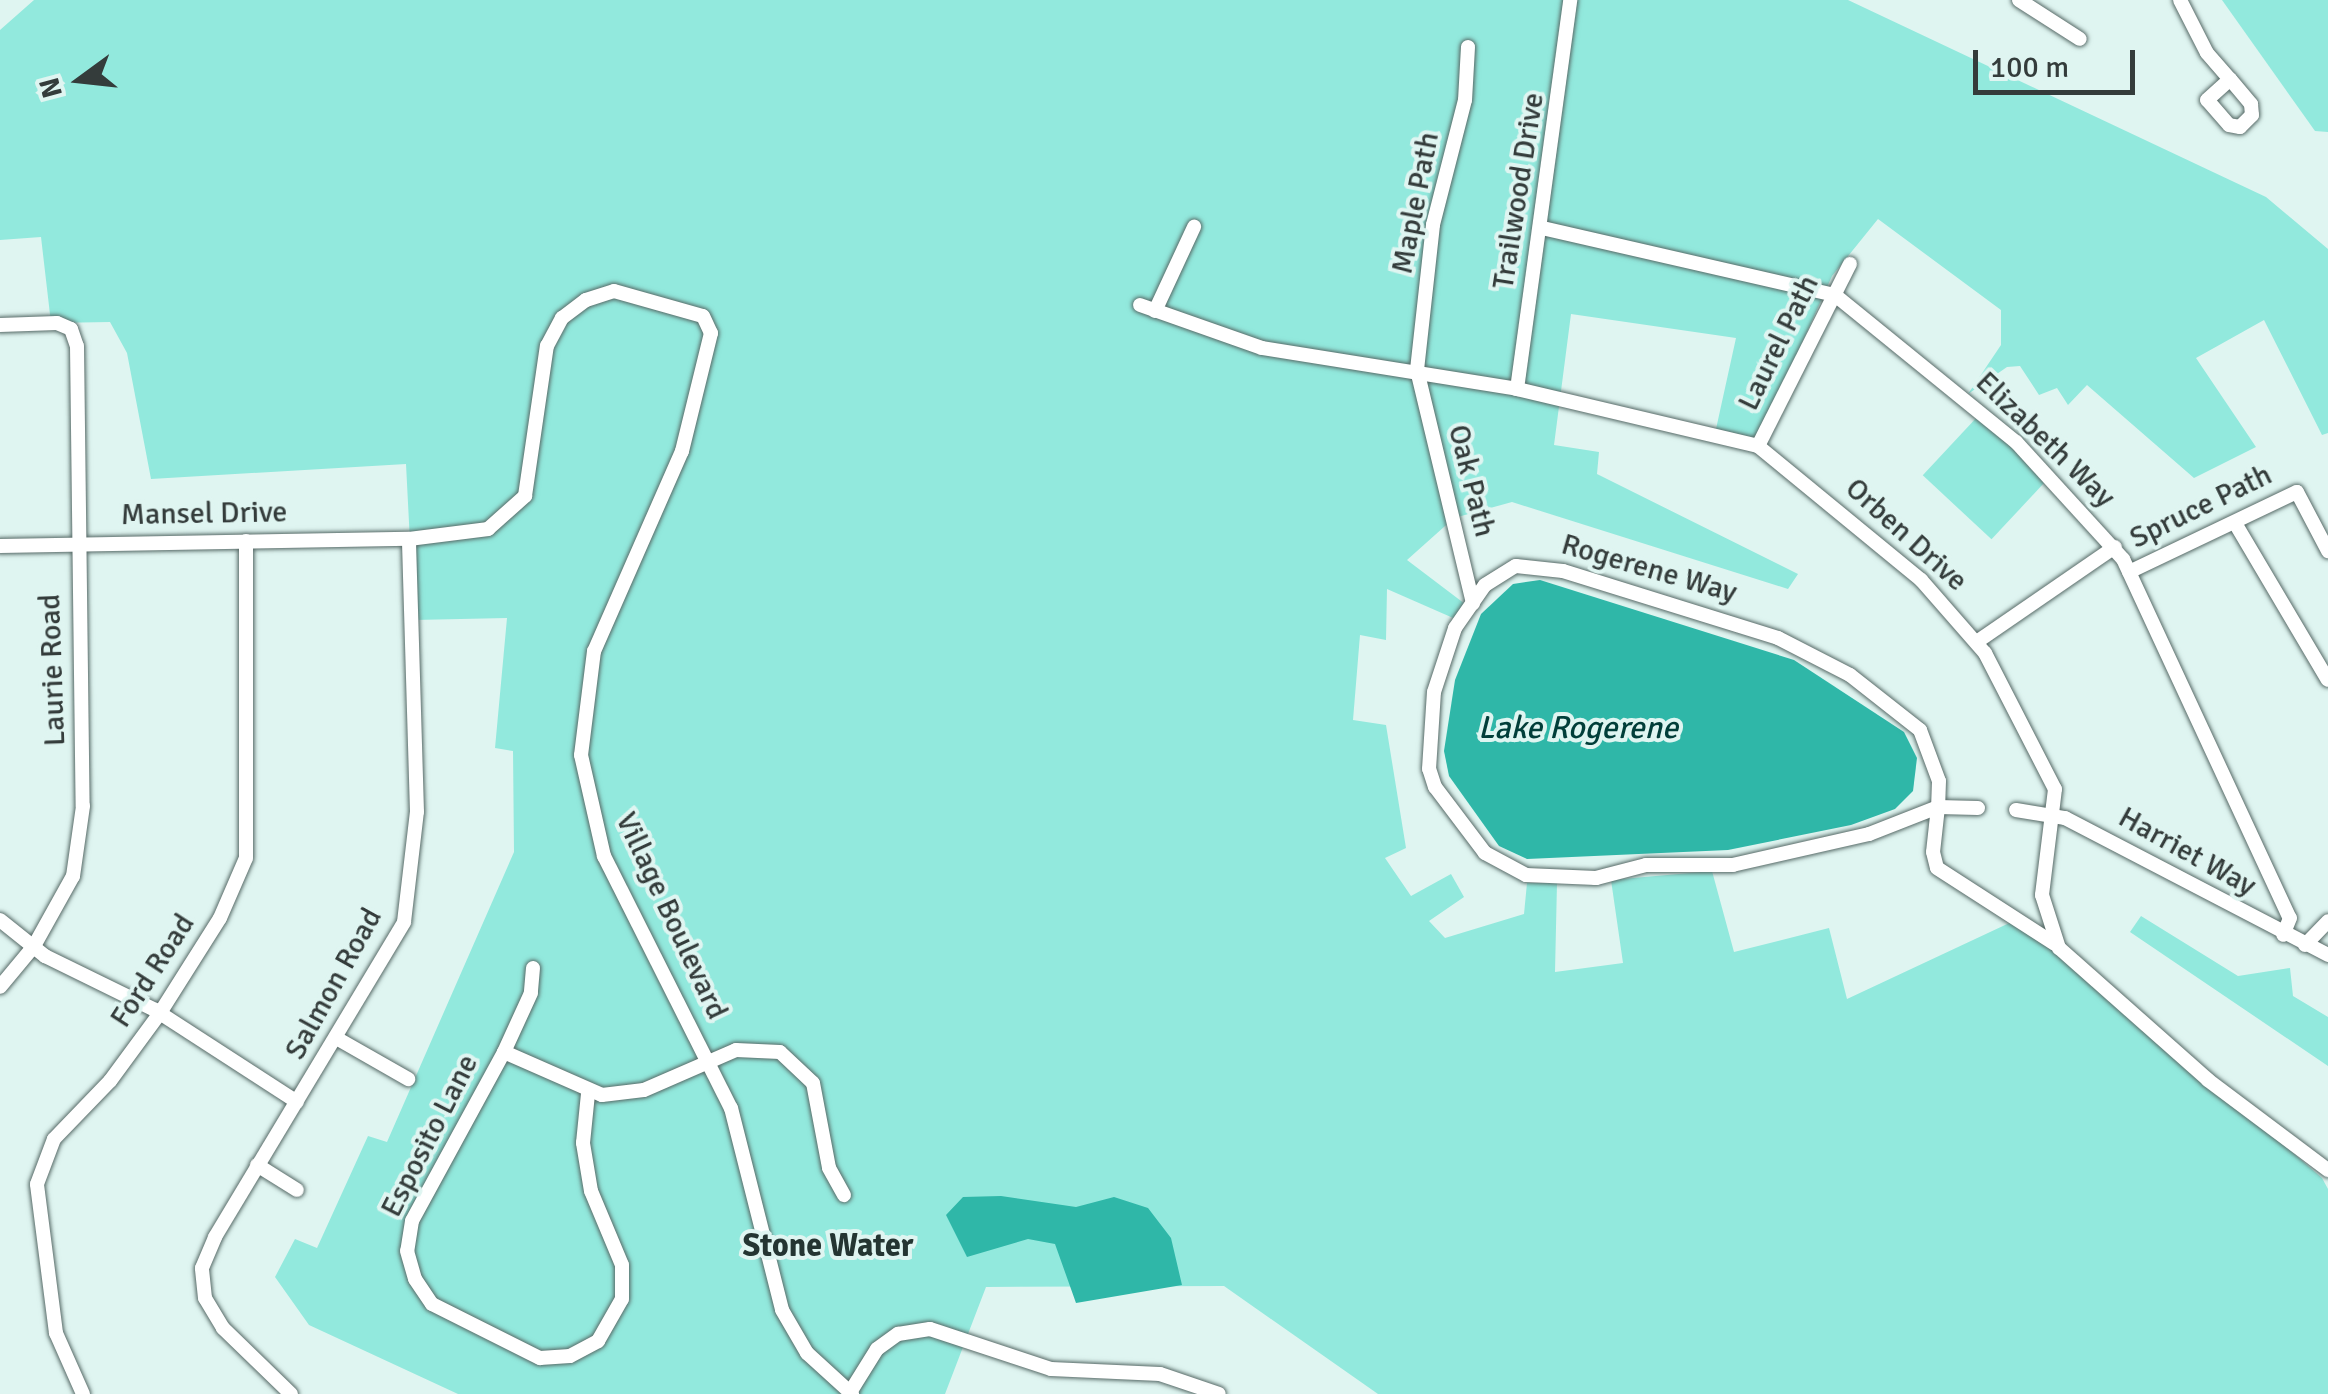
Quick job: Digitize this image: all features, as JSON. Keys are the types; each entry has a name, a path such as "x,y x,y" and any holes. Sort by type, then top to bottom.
{"street":[{"name":"Trailwood Drive","path":"1516,389 1542,228 1570,0"},
{"path":"2020,0 2080,39"},
{"path":"2180,0 2208,53 2230,78"},
{"name":"Maple Path","path":"1417,370 1433,225 1465,100 1468,47"},
{"path":"1155,312 1194,227"},
{"name":"Elizabeth Way","path":"1542,228 1830,294 2016,442 2115,548 2129,572 2290,918 2283,934"},
{"name":"Laurel Path","path":"1758,446 1799,375 1830,294 1850,264"},
{"name":"Village Boulevard","path":"409,539 488,529 525,496 547,346 574,307 614,292 703,316 711,333 682,451 594,652 581,755 604,856 709,1060 740,1138 782,1310 807,1353 850,1394"},
{"name":"Orben Drive","path":"1140,305 1262,348 1516,389 1758,446 1921,580 1978,641 2052,780 2053,817 2042,896 2059,948"},
{"name":"Laurie Road","path":"0,325 69,329 76,346 82,845 63,898 34,946 0,987"},
{"name":"Oak Path","path":"1417,370 1472,603"},
{"name":"Spruce Path","path":"2129,572 2298,492 2328,551"},
{"path":"2235,523 2328,680"},
{"name":"Mansel Drive","path":"0,546 409,539"},
{"name":"Salmon Road","path":"290,1394 223,1328 202,1287 207,1253 384,963 409,897 418,719 409,539"},
{"name":"Ford Road","path":"83,1394 56,1333 37,1184 54,1139 110,1081 160,1013 220,918 246,858 246,541"},
{"name":"Spruce Path","path":"1978,641 2115,548"},
{"name":"Rogerene Way","path":"1938,807 1870,834 1733,864 1646,864 1570,880 1498,864 1449,808 1429,769 1434,692 1456,628 1472,603 1498,574 1536,565 1778,638 1850,675 1920,730 1939,782 1938,807 1933,852 1941,874 2036,928 2059,948"},
{"path":"1938,807 1978,808"},
{"name":"Harriet Way","path":"2016,810 2053,817 2116,842 2328,955"},
{"path":"0,920 34,946 160,1013 297,1102"},
{"path":"2305,944 2328,921"},
{"path":"2059,948 2208,1080 2328,1170"},
{"name":"Esposito Lane","path":"534,968 531,993 504,1052 412,1220 407,1251 415,1279 432,1304 540,1358 570,1356 598,1341 622,1300 622,1265 592,1191 586,1159 588,1094"},
{"path":"338,1038 408,1078"},
{"path":"504,1052 588,1094 644,1090 709,1060 755,1047 799,1065 816,1091 829,1168 844,1195"},
{"path":"258,1165 297,1190"},
{"path":"850,1394 878,1349 920,1329 1052,1368 1160,1374 1186,1390 1219,1394"}],"shaded area":[{"path":"34,0 1848,0 2266,197 2328,249 2328,433 2322,435 2264,320 2196,358 2256,447 2194,478 2087,385 2068,405 2057,388 2039,395 2020,366 2007,367 1968,394 2001,345 2001,310 1878,219 1832,276 1759,439 1716,429 1736,338 1571,314 1554,445 1599,452 1597,474 1798,574 1788,589 1512,502 1454,518 1407,560 1469,607 1460,621 1387,589 1386,640 1360,635 1353,720 1386,725 1406,848 1385,858 1411,896 1451,874 1464,897 1429,921 1445,938 1524,914 1527,883 1557,883 1555,972 1623,963 1611,880 1712,871 1734,952 1829,928 1847,999 2020,918 2322,1178 2328,1189 2328,1394 1378,1394 1224,1286 986,1287 945,1394 458,1394 309,1325 275,1277 295,1239 317,1248 368,1136 387,1142 514,852 513,751 495,748 507,618 414,620 406,464 151,479 127,353 110,322 51,323 41,237 0,240 0,30"},
{"path":"2222,0 2328,0 2328,132 2315,131"},
{"path":"1978,416 2047,480 1992,539 1923,475"},
{"path":"2141,916 2238,976 2290,968 2293,996 2328,1017 2328,1066 2130,932"}],"water":[{"name":"Lake Rogerene","path":"1540,580 1794,660 1904,732 1917,758 1913,791 1895,809 1851,825 1728,850 1527,859 1499,846 1449,776 1444,751 1455,680 1481,614 1513,584"},
{"path":"1001,1196 1076,1207 1114,1197 1148,1208 1171,1238 1182,1285 1076,1303 1055,1244 1028,1239 967,1257 946,1215 963,1197"}],"district":[{"name":"Stone Water","path":"828,1246"}]}
